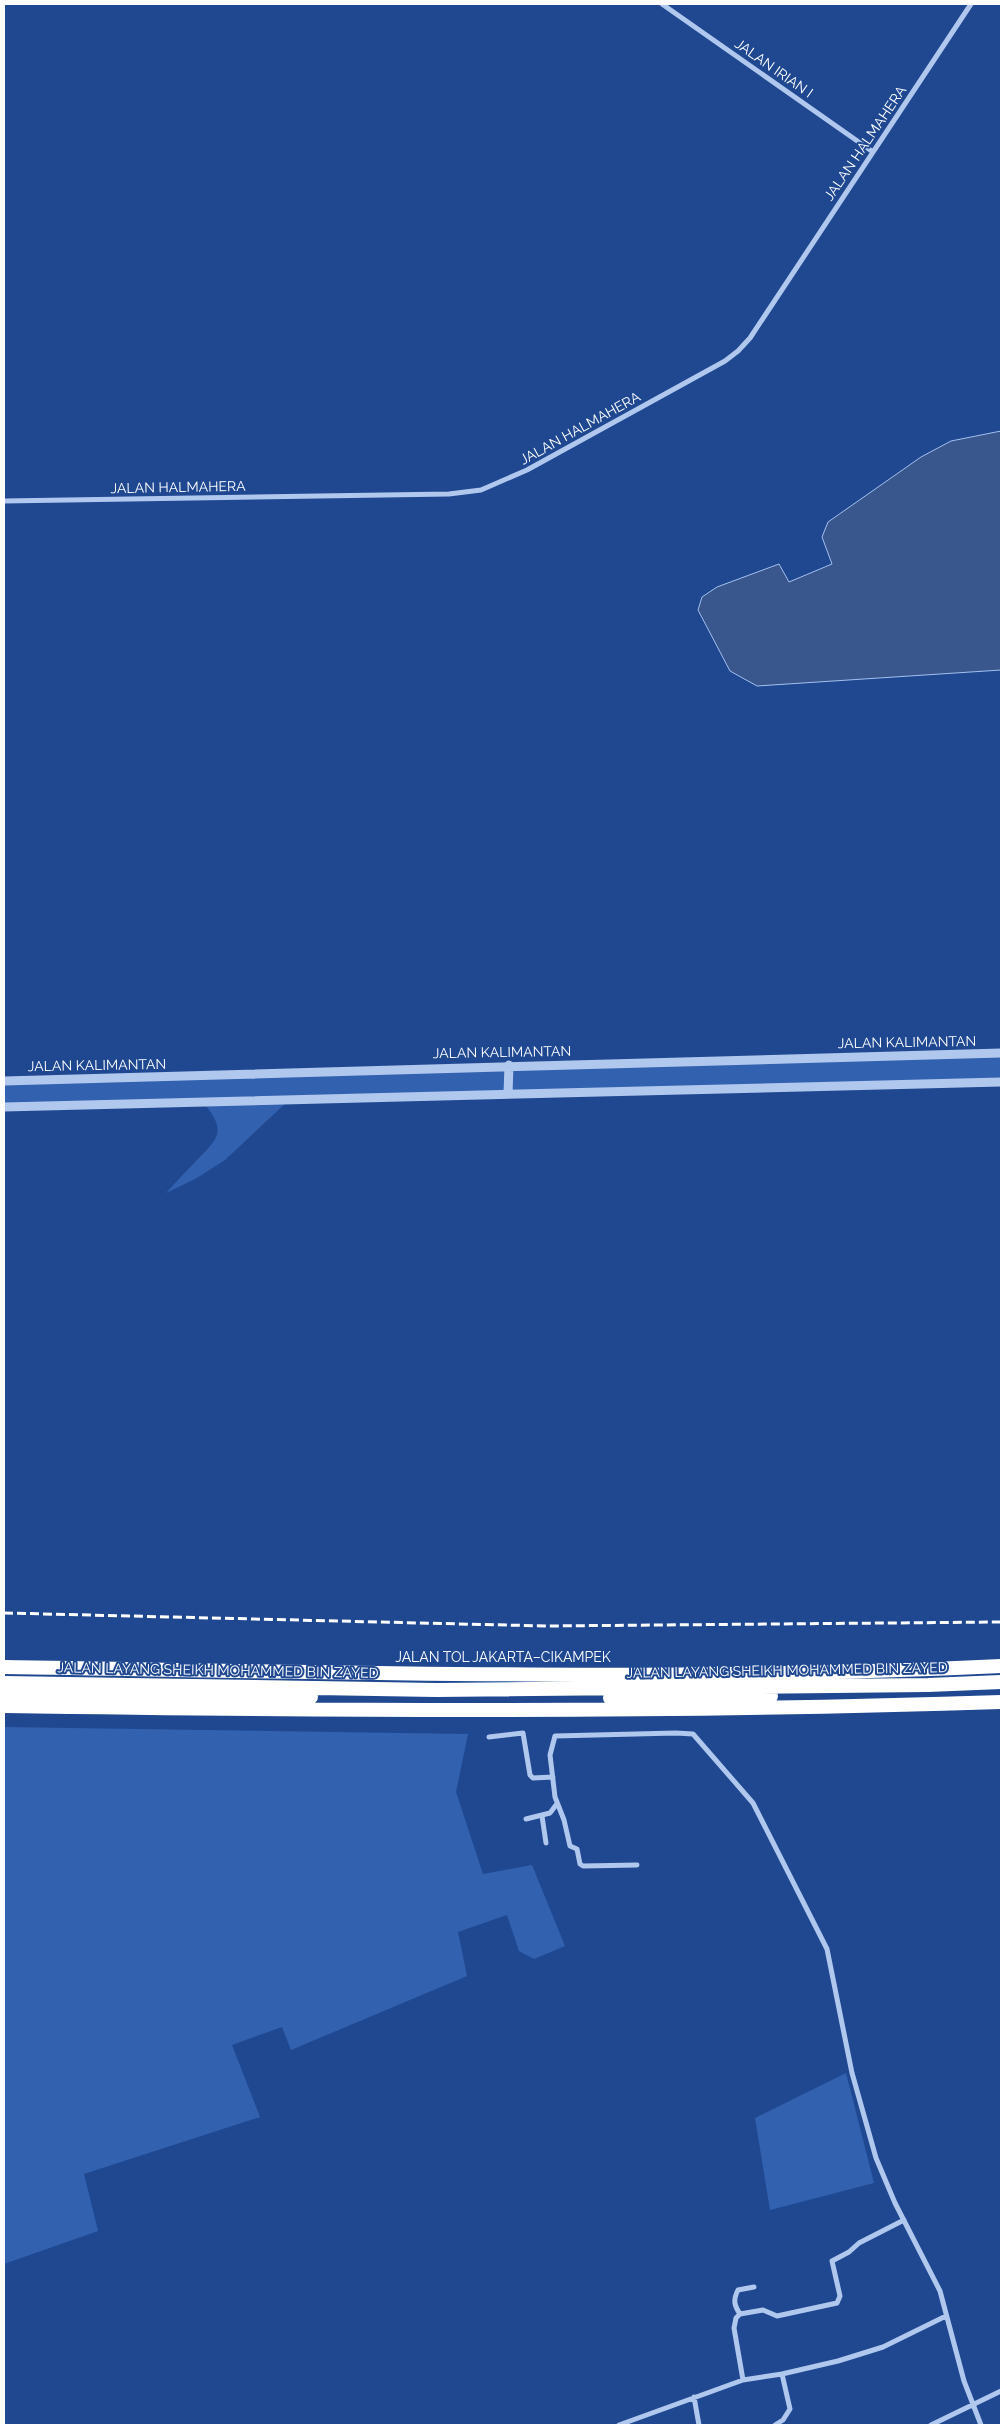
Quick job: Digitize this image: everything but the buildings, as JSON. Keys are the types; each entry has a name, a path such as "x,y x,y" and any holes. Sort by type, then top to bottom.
{"highway":[{"name":"JALAN TOL JAKARTA–CIKAMPEK","path":"4,1667 526,1675 872,1671 1001,1666"},
{"name":"JALAN LAYANG SHEIKH MOHAMMED BIN ZAYED","path":"4,1683 446,1690 928,1685 1001,1682"},
{"name":"JALAN LAYANG SHEIKH MOHAMMED BIN ZAYED","path":"4,1693 270,1697 703,1698 1001,1690"},
{"path":"4,1706 517,1711 733,1709 1001,1702"}],"street":[{"name":"JALAN IRIAN I","path":"662,4 873,152"},
{"name":"JALAN HALMAHERA","path":"4,502 449,494 481,490 502,483 706,372 738,351 750,338 971,4"},
{"name":"JALAN KALIMANTAN","path":"4,1081 155,1078 509,1065 1001,1053"},
{"path":"508,1094 509,1065"},
{"path":"4,1107 1001,1082"},
{"path":"490,1737 523,1733 530,1776 533,1778 553,1777"},
{"path":"637,1865 582,1865 576,1848 570,1846 564,1820 556,1805 550,1755 555,1736 684,1733 697,1737 748,1797 827,1949 852,2073 876,2158 904,2220 935,2279 980,2425"},
{"path":"526,1819 550,1813 556,1805"},
{"path":"542,1816 546,1843"},
{"path":"743,2380 734,2328 736,2318 740,2314 763,2310 777,2316 837,2303 840,2296 832,2261 849,2252 859,2243 904,2220"},
{"path":"740,2314 735,2306 734,2298 738,2290 754,2287"},
{"path":"619,2425 743,2380 782,2374 883,2347 946,2316"},
{"path":"775,2425 783,2420 790,2408 782,2374"},
{"path":"931,2425 1001,2391"},
{"path":"694,2397 699,2425"}],"shaded area":[{"path":"1001,431 1001,670 757,686 730,671 698,610 702,597 717,587 779,564 789,582 832,564 822,537 828,522 921,457 951,441"},
{"path":"1001,1053 1001,1082 289,1100 225,1160 197,1178 166,1193 215,1140 217,1127 215,1120 203,1102 4,1107 4,1081"},
{"path":"4,1727 468,1734 456,1792 483,1874 532,1865 565,1946 534,1959 519,1951 507,1915 458,1932 467,1976 291,2050 282,2027 232,2045 260,2117 84,2174 98,2231 4,2264"},
{"path":"846,2073 874,2183 770,2210 755,2118"}],"railway":[{"path":"4,1613 546,1626 1001,1622"}]}
